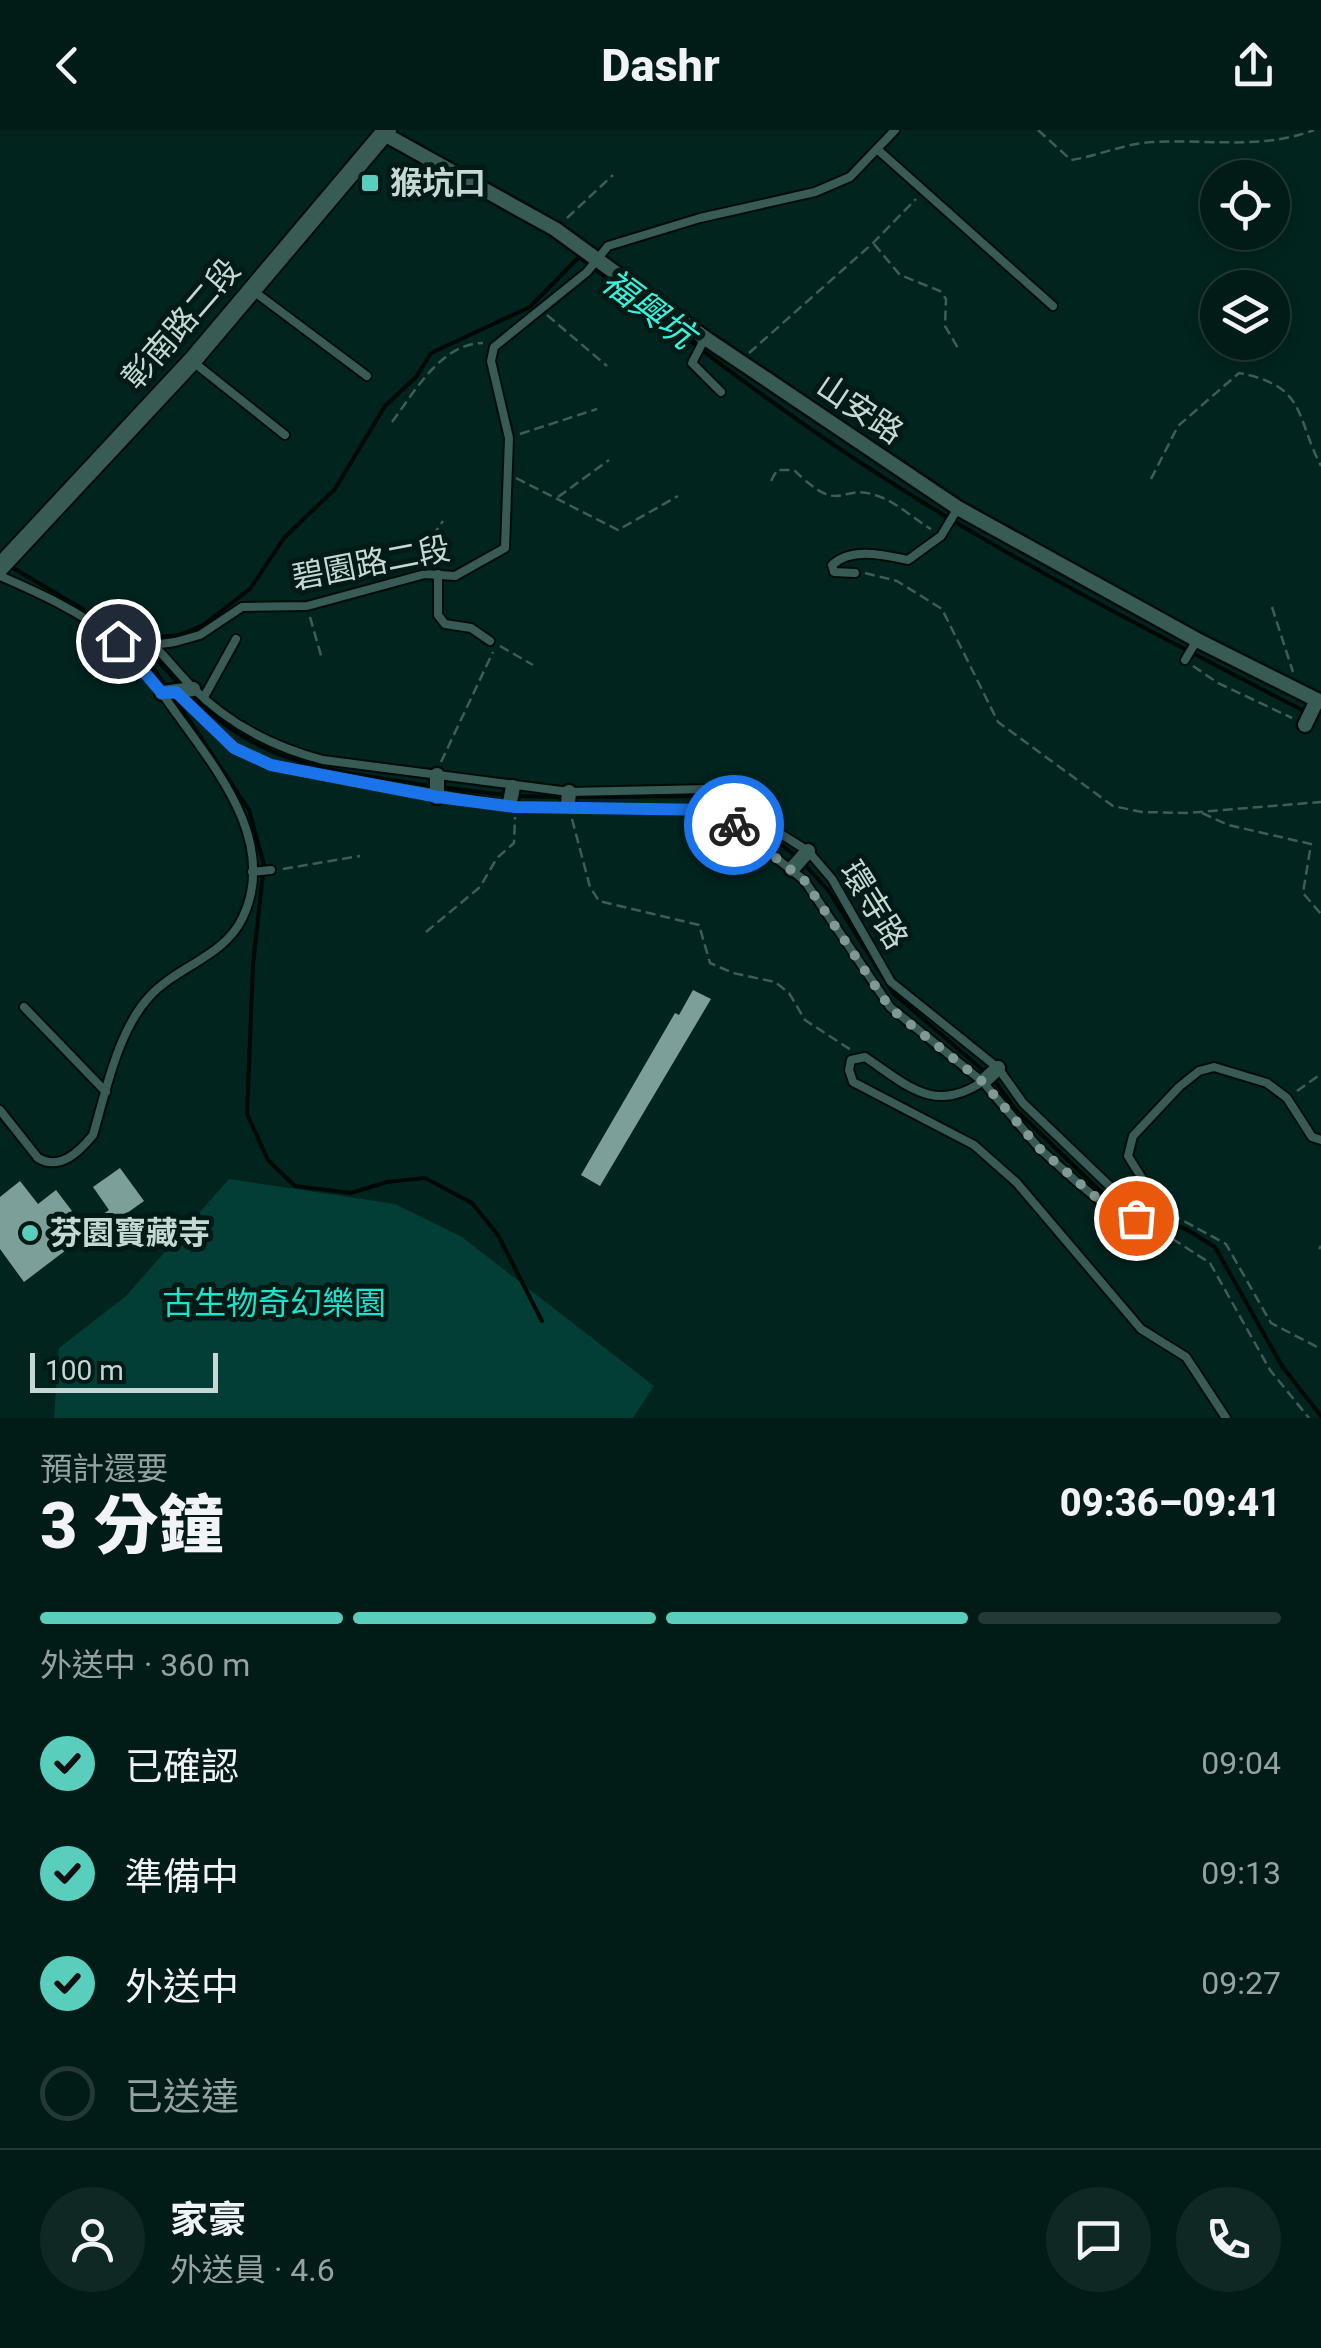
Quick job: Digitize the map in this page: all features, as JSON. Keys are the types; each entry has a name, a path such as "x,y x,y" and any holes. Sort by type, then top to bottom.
{"street":[{"name":"山安路","path":"386,132 555,228 705,338 958,508 1196,640 1319,701"},
{"name":"彰南路二段","path":"0,567 6,548 192,361 386,132"},
{"path":"169,693 199,693"},
{"path":"1305,725 1319,701"}],"lane":[{"path":"494,347 542,310 608,246 815,192 850,176 895,130"},
{"path":"877,149 1052,306"},
{"path":"252,290 367,376"},
{"path":"705,338 692,363 721,392"},
{"name":"碧園路二段","path":"118,641 154,644 200,635 242,607 306,606 425,574 455,576 505,548 509,438 492,361 494,347"},
{"path":"192,361 285,434"},
{"path":"855,573 834,572 832,566 850,556 870,553 908,560 940,536 958,508"},
{"path":"438,574 438,614 445,624 471,628 490,641"},
{"path":"0,576 51,598 118,641 169,693 243,816 252,872 252,890 229,939 148,998 135,1016 93,1136 80,1151 54,1164 38,1158 0,1110"},
{"path":"199,693 236,640"},
{"path":"1185,660 1196,640"},
{"name":"環寺路","path":"154,644 199,693 249,730 283,749 323,760 438,788 513,797 569,799 709,789 801,859 890,1008 990,1076 1039,1148 1121,1218 1140,1213"},
{"name":"環寺路","path":"169,693 234,748 271,765 513,797 715,810 832,879 891,982 1140,1213"},
{"path":"252,872 271,870"},
{"path":"24,1007 106,1092"},
{"path":"990,1076 966,1094 936,1096 915,1090 865,1057 851,1060 849,1070 853,1082 974,1145 1017,1183 1141,1328 1186,1357 1226,1418"},
{"path":"1140,1213 1148,1188 1128,1156 1132,1136 1199,1070 1214,1068 1245,1074 1287,1098 1312,1137 1321,1140"}],"path":[{"path":"1038,130 1070,160 1150,142 1240,145 1297,137 1314,130"},
{"path":"555,228 613,175"},
{"path":"740,361 873,243 924,191"},
{"path":"873,243 900,276 940,291 946,299 945,326 958,348"},
{"path":"542,310 606,366"},
{"path":"392,422 433,368 448,356 476,342 494,347"},
{"path":"1151,479 1178,426 1239,373 1264,378 1297,403 1321,466"},
{"path":"509,438 597,409"},
{"path":"557,498 609,460"},
{"path":"771,481 777,470 794,470 815,490 834,499 876,494 940,536"},
{"path":"508,473 618,530 678,496"},
{"path":"438,574 432,537 444,521"},
{"path":"855,573 897,581 942,609 998,722 1113,806 1142,812 1201,812 1321,802"},
{"path":"306,606 322,659"},
{"path":"1272,607 1291,663 1295,691"},
{"path":"490,641 533,665"},
{"path":"438,788 493,652 490,641"},
{"path":"1185,660 1218,683 1305,725"},
{"path":"426,932 480,887 497,858 514,843 513,797"},
{"path":"569,799 590,887 599,901 699,925 710,963 733,973 776,982 805,1020 865,1057"},
{"path":"1201,812 1228,825 1321,846"},
{"path":"1312,844 1303,893 1321,914"},
{"path":"271,870 360,856"},
{"path":"1287,1098 1321,1074"},
{"path":"1140,1213 1195,1224 1226,1244 1270,1323 1321,1349"},
{"path":"1140,1213 1210,1263 1270,1370 1310,1418"}],"green space":[{"name":"古生物奇幻樂園","path":"229,1179 395,1204 462,1237 654,1386 633,1418 54,1418 59,1348 126,1296"}],"building":[{"path":"693,990 711,999 600,1186 581,1175 675,1013 679,1015"},
{"path":"120,1168 144,1201 96,1235 89,1224 109,1210 93,1187"},
{"name":"芬園寶藏寺","path":"20,1181 38,1204 56,1190 72,1211 53,1226 70,1247 24,1282 0,1249 0,1197"}],"waterway":[{"name":"福興坑","path":"137,639 179,635 203,625 250,589 284,538 335,489 385,406 417,376 431,353 530,307 579,257 777,405 949,519 1306,712"},
{"name":"福興坑","path":"8,565 137,641"},
{"path":"145,646 182,688"},
{"path":"138,647 167,688"},
{"path":"189,694 217,719 272,751 330,769 430,786"},
{"path":"173,696 249,810 264,865 253,965 247,1114 268,1160 295,1186 351,1193 387,1182 425,1178 472,1203 498,1235 542,1321"},
{"path":"440,787 505,795"},
{"path":"514,796 565,797"},
{"path":"574,797 706,796 747,819 796,856"},
{"path":"803,863 828,890 894,994 985,1072"},
{"path":"993,1078 1014,1108 1103,1194 1140,1214 1186,1229 1215,1247 1282,1366 1321,1416"}],"way so far":[{"path":"734,825 804,880 890,1008 983,1082 1039,1148 1078,1182 1121,1218 1134,1222 1136,1218"}],"place":[{"name":"猴坑口","path":"370,183"},
{"name":"芬園寶藏寺","path":"30,1233"}],"route":[{"path":"118,641 162,693 176,692 234,748 271,765 438,797 515,807 715,810 734,825"}]}
